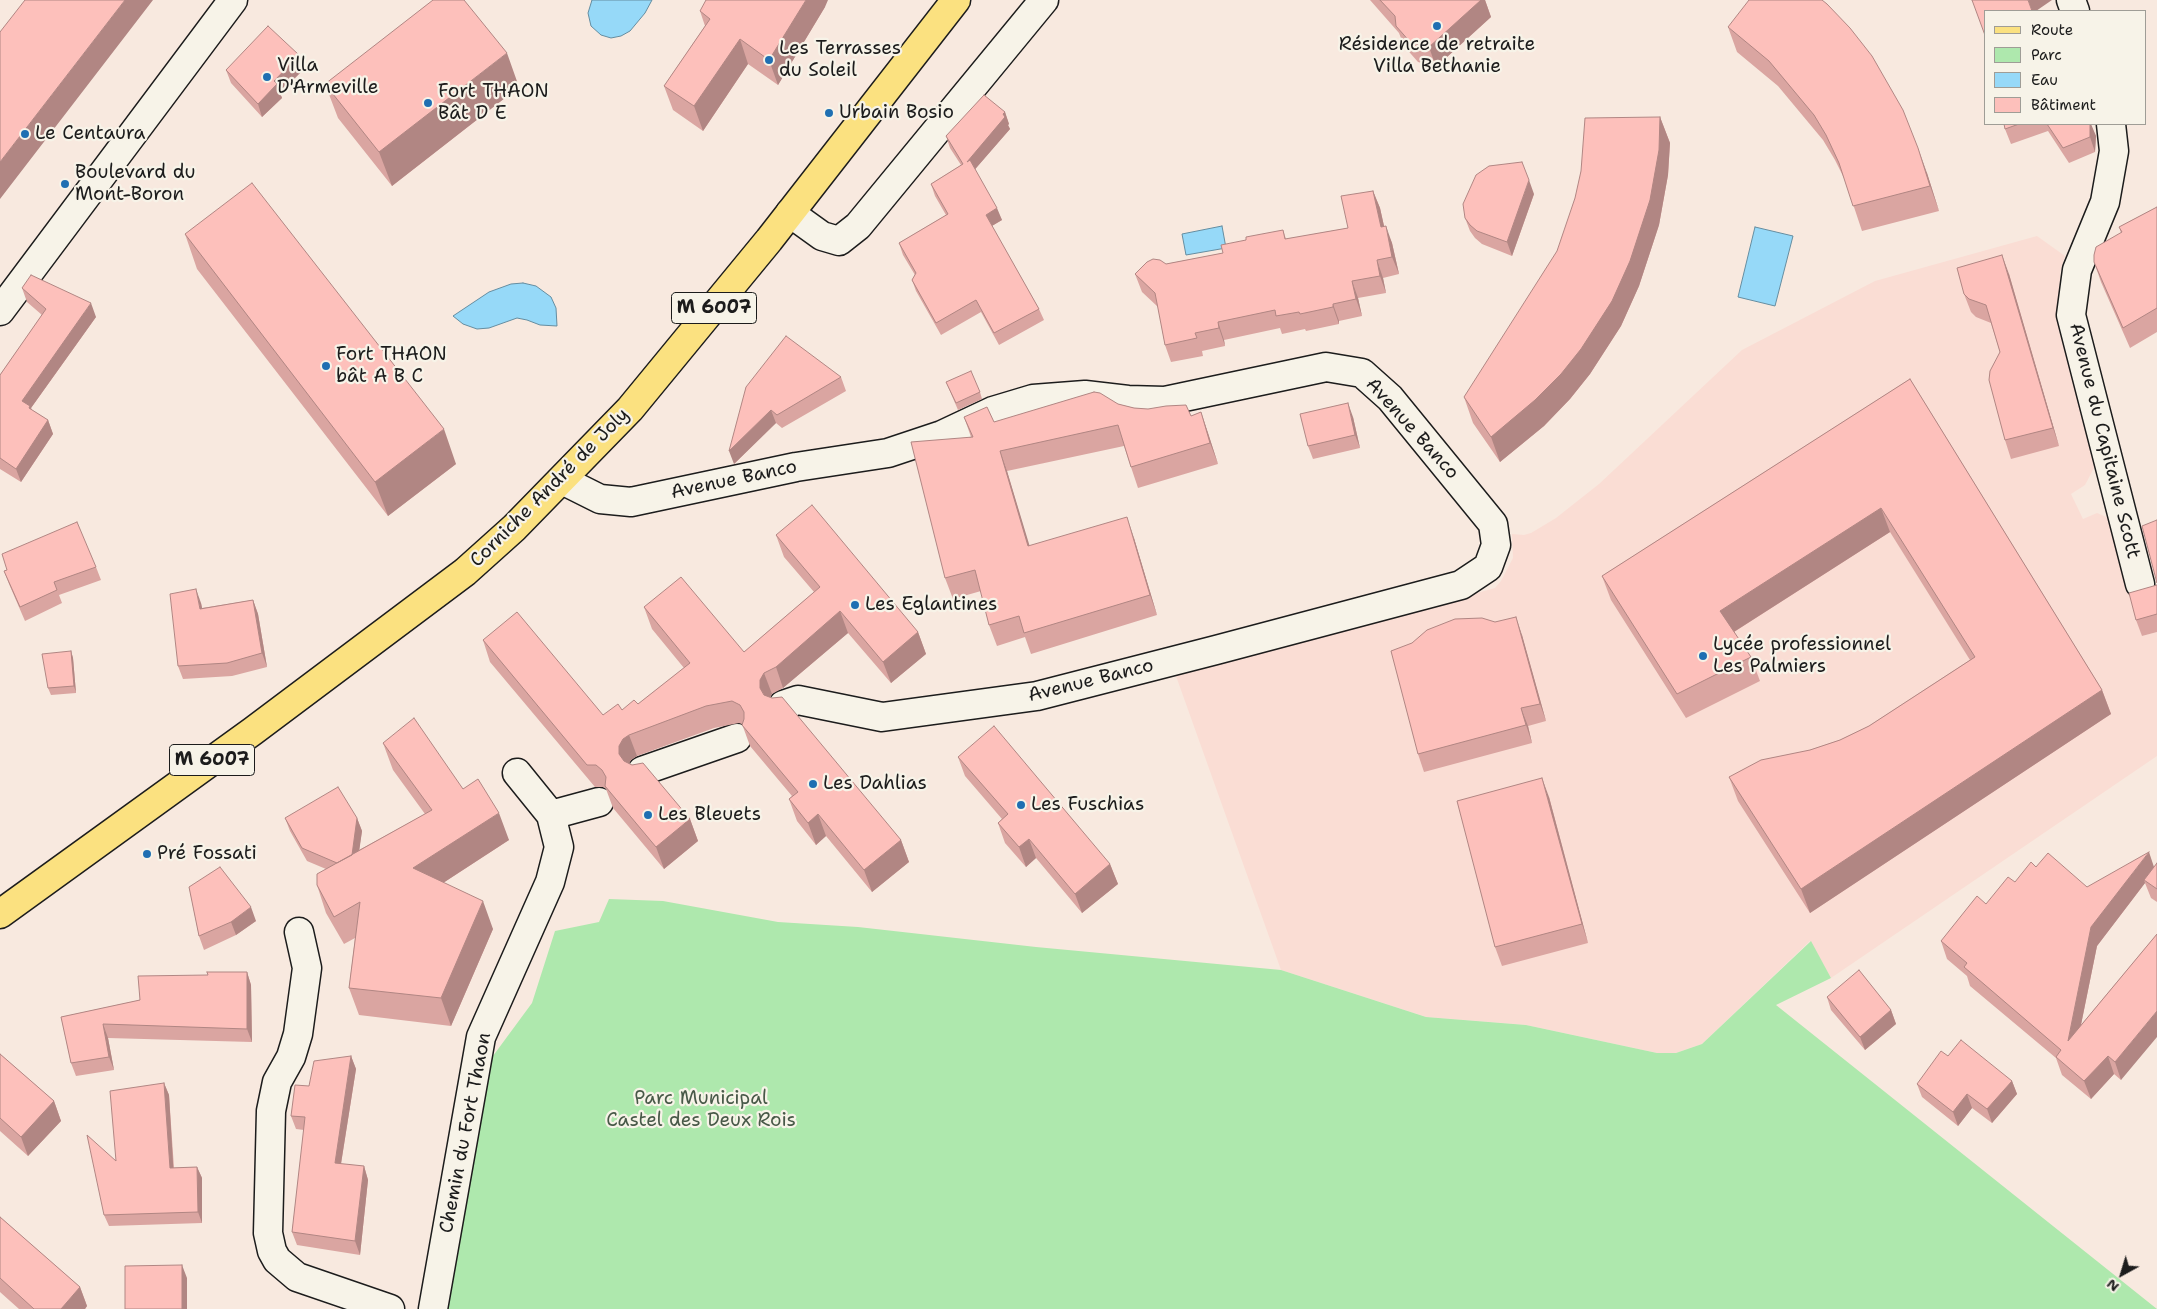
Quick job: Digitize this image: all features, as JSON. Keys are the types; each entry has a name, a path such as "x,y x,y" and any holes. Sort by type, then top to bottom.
{"main road":[{"name":"Corniche André de Joly","path":"2,908 253,731 465,572 514,528 630,409 790,212 956,0"}],"street":[{"path":"0,311 232,0"},
{"path":"790,212 822,236 839,241 858,226 1044,0"},
{"name":"Avenue du Capitaine Scott","path":"2111,125 2114,151 2105,202 2077,270 2071,315 2140,584"},
{"name":"Avenue Banco","path":"562,480 600,499 631,502 796,467 888,453 942,435 993,411 1032,399 1085,395 1128,400 1165,401 1326,367 1362,372 1390,398 1493,524 1496,545 1488,567 1461,585 1188,658 1037,696 882,717 798,700 783,705"},
{"path":"642,770 737,738"},
{"name":"Chemin du Fort Thaon","path":"433,1309 481,1037 550,882 559,847 551,815 517,773"},
{"path":"551,815 599,802"},
{"path":"300,932 306,968 298,1034 292,1057 277,1082 271,1111 268,1233 272,1252 277,1260 297,1277 390,1309"}],"shaded area":[{"name":"Lycée professionnel Les Palmiers","path":"2037,236 2065,256 2060,272 2063,338 2097,462 2085,485 2071,494 2083,519 2097,513 2113,520 2142,636 2157,632 2157,756 1831,978 1810,941 1702,1044 1676,1053 1657,1053 1526,1025 1426,1017 1281,970 1176,676 1495,588 1501,581 1513,558 1512,534 1524,535 1531,533 1556,518 1599,484 1742,350 1875,281"}],"green space":[{"name":"Parc Municipal Castel des Deux Rois","path":"609,899 663,901 778,922 858,927 1036,947 1281,970 1426,1017 1526,1025 1657,1053 1676,1053 1702,1044 1811,941 1831,978 1776,1005 2157,1309 447,1309 490,1060 532,1003 555,931 599,922"}],"water":[{"path":"592,0 652,0 645,13 630,31 621,36 611,38 601,35 591,26 588,13"},
{"path":"1222,226 1226,248 1186,255 1182,234"},
{"path":"1755,227 1793,236 1775,306 1738,297"},
{"path":"523,283 536,286 551,297 556,308 557,326 540,325 517,318 489,328 477,329 463,324 453,316 489,292 511,284"}],"building":[{"name":"Le Centaura","path":"25,0 125,0 0,162 0,32"},
{"path":"433,0 464,0 507,53 379,152 325,84"},
{"path":"706,0 806,0 769,60 740,39 694,106 664,86 710,19 700,11"},
{"path":"1380,0 1481,0 1429,47 1411,43 1396,26 1395,16"},
{"path":"1749,0 1822,0 1827,4 1850,28 1872,56 1903,110 1930,186 1853,206 1839,163 1814,115 1769,61 1728,27"},
{"path":"1972,0 2028,0 2032,10 1984,10 1984,33"},
{"path":"268,26 299,55 274,81 277,84 258,104 226,70"},
{"path":"984,95 1005,112 1003,114 1005,117 967,162 970,160 997,208 986,215 1039,309 994,333 976,300 936,323 912,280 916,273 899,243 948,214 931,184 963,164 946,136"},
{"path":"1660,117 1659,150 1650,200 1630,261 1612,301 1581,349 1561,374 1535,400 1491,437 1464,397 1557,251 1575,198 1581,171 1585,118"},
{"path":"2004,125 2016,125 2005,129"},
{"path":"2048,125 2090,125 2090,137 2063,148"},
{"path":"1522,162 1529,180 1507,242 1477,231 1465,218 1463,204 1476,175 1489,166"},
{"name":"Fort THAON bât A B C","path":"252,183 444,429 375,482 185,234"},
{"path":"1373,191 1381,227 1386,226 1392,257 1377,260 1380,276 1352,281 1356,299 1333,304 1333,307 1300,314 1299,312 1276,316 1275,310 1218,322 1219,328 1195,333 1197,338 1165,345 1155,293 1135,274 1147,262 1153,259 1160,260 1166,264 1223,253 1221,245 1246,240 1246,237 1283,230 1285,239 1348,228 1341,196"},
{"path":"2157,207 2157,308 2123,328 2094,262 2096,247 2122,232 2119,227"},
{"path":"2002,255 2053,428 2005,440 1989,380 1990,371 2000,352 1986,305 1969,299 1964,294 1957,268"},
{"path":"31,275 91,303 22,401 30,406 29,408 48,420 16,469 0,458 0,375 46,309 22,288"},
{"path":"786,336 841,377 777,415 771,410 729,451 746,387"},
{"path":"971,371 980,392 956,403 946,382"},
{"path":"1910,379 2102,690 1801,889 1729,777 1761,760 1810,750 1840,740 1869,726 1975,657 1881,508 1720,611 1751,657 1677,694 1602,576"},
{"path":"1094,392 1100,393 1118,404 1134,408 1148,409 1186,405 1191,416 1201,412 1210,443 1131,467 1118,425 1000,451 1028,546 1127,517 1150,595 1024,633 1019,616 989,625 975,570 945,578 911,442 973,437 964,417 987,407 994,422"},
{"path":"1348,403 1355,435 1308,446 1300,414"},
{"path":"812,505 918,632 883,662 840,611 776,667 764,673 760,680 760,688 764,695 772,698 782,697 901,840 864,870 818,814 808,823 789,799 798,792 742,725 744,712 740,705 732,701 706,706 629,735 623,739 619,746 619,754 624,761 632,765 643,763 690,819 656,847 605,786 606,777 602,770 596,765 587,765 483,640 517,612 603,715 618,704 622,710 634,700 638,704 690,663 644,607 681,577 744,652 820,587 776,535"},
{"path":"2157,520 2157,583 2142,526"},
{"path":"77,522 96,567 54,582 57,590 20,607 4,571 7,570 2,554"},
{"path":"2157,585 2157,614 2136,620 2129,593"},
{"path":"196,589 200,609 253,600 262,653 227,663 178,666 170,594"},
{"path":"1516,617 1540,704 1521,708 1526,725 1418,754 1391,651 1412,643 1427,630 1455,619 1482,618 1495,622"},
{"path":"71,651 74,686 48,688 42,654"},
{"path":"414,718 463,789 478,779 499,813 413,868 483,901 441,998 349,988 360,902 334,917 317,885 317,874 432,810 383,743"},
{"name":"Les Fuschias","path":"994,726 1110,864 1075,894 1029,839 1019,847 998,823 1008,814 958,757"},
{"path":"1542,778 1582,924 1495,947 1457,801"},
{"path":"338,787 357,818 352,855 337,863 302,848 285,818"},
{"path":"2149,852 2091,927 2068,1041 2157,934 2157,1011 2115,1062 2108,1056 2084,1081 2056,1057 2061,1050 1964,967 1967,963 1941,941 1977,896 1986,904 2008,877 2015,882 2031,862 2036,867 2048,853 2087,887"},
{"path":"2157,863 2157,889 2144,880"},
{"path":"220,867 251,907 231,922 199,936 189,887"},
{"path":"1859,970 1891,1010 1860,1037 1827,997"},
{"path":"207,972 247,972 247,1029 103,1024 109,1057 71,1063 61,1017 140,1000 138,976 208,975"},
{"path":"1961,1040 2012,1081 1987,1109 1967,1094 1953,1112 1917,1084 1941,1051 1948,1056"},
{"path":"0,1054 54,1101 21,1137 0,1118"},
{"path":"351,1056 335,1163 364,1166 355,1241 292,1232 305,1117 291,1116 295,1085 309,1086 314,1061"},
{"path":"164,1083 170,1168 197,1167 198,1212 104,1215 87,1135 116,1161 110,1091"},
{"path":"0,1217 80,1287 61,1309 34,1309 0,1278"},
{"path":"182,1265 182,1309 125,1309 125,1266"}],"place":[{"name":"Résidence de retraite Villa Bethanie","path":"1437,26"},
{"name":"Les Terrasses du Soleil","path":"769,60"},
{"name":"Villa D'Armeville","path":"267,77"},
{"name":"Fort THAON Bât D E","path":"428,103"},
{"name":"Urbain Bosio","path":"829,113"},
{"name":"Le Centaura","path":"25,134"},
{"name":"Boulevard du Mont-Boron","path":"65,184"},
{"name":"Fort THAON bât A B C","path":"326,366"},
{"name":"Les Eglantines","path":"855,605"},
{"name":"Lycée professionnel Les Palmiers","path":"1703,656"},
{"name":"Les Dahlias","path":"813,784"},
{"name":"Les Fuschias","path":"1021,805"},
{"name":"Les Bleuets","path":"648,815"},
{"name":"Pré Fossati","path":"147,854"}]}
